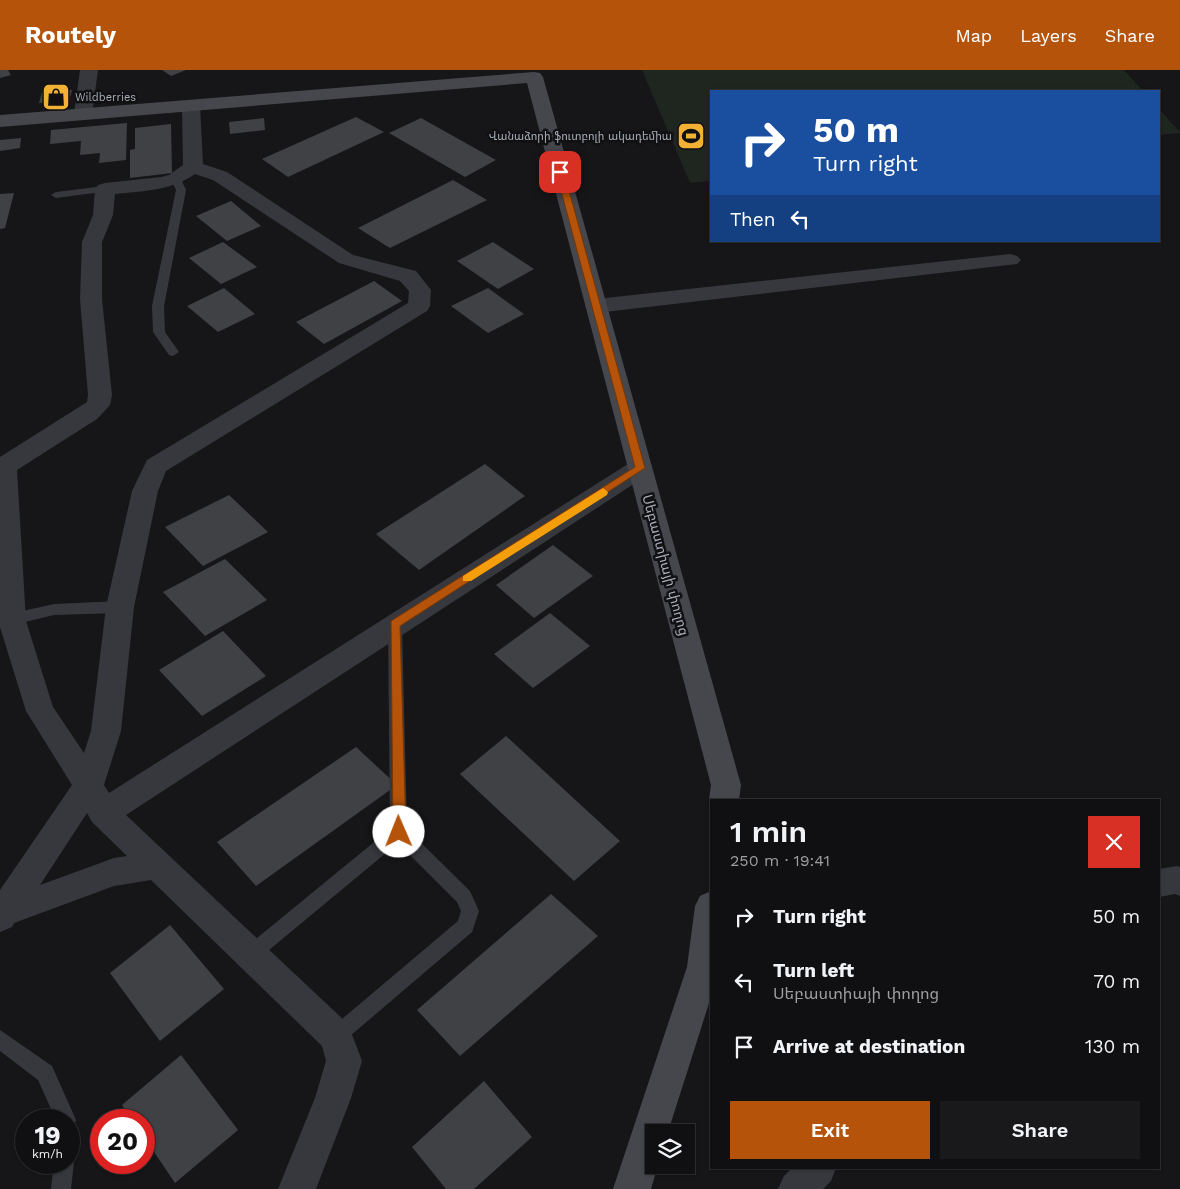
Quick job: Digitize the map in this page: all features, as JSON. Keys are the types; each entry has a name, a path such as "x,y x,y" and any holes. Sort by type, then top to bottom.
{"street":[{"path":"83,114 89,70"},
{"path":"0,121 191,106 533,73"},
{"name":"Սեբաստիայի փողոց","path":"533,73 726,785 724,799"},
{"path":"185,173 191,106"},
{"path":"2,915 88,785 106,730 120,607 145,492 156,466 176,452 419,306 420,290 408,276 346,259 220,176 185,173 163,183 105,189 103,215 92,242 91,299 100,395 98,404 89,413 4,466 6,621 40,711 88,785 104,813 336,1036 344,1061 333,1098 297,1189"},
{"path":"596,306 1010,260"},
{"path":"104,813 640,468"},
{"path":"2,915 114,872 158,865"},
{"path":"1160,883 1177,880 1180,882"},
{"path":"632,1189 704,967 710,915"},
{"path":"796,1189 817,1169"}],"lane":[{"path":"173,352 159,332 158,306 165,262 180,204 185,173"},
{"path":"56,195 105,189"},
{"path":"6,621 45,611 78,607 120,607"},
{"path":"336,1036 466,926 470,911 464,897 399,832 395,624"},
{"path":"251,954 399,832"},
{"path":"0,1039 46,1073 61,1109"},
{"path":"60,1189 62,1174"}],"shaded area":[{"name":"Վանաձորի ֆուտբոլի ակադեմիա","path":"642,70 1124,70 1142,90 710,90 710,181 690,183"},
{"path":"1160,110 1180,132 1160,135"}],"building":[{"path":"0,70 8,70 11,75 0,78"},
{"path":"162,70 186,70 171,76"},
{"name":"Wildberries","path":"72,90 69,101 39,103 42,92"},
{"path":"356,117 384,132 288,177 262,159"},
{"path":"264,118 265,130 230,134 229,122"},
{"path":"421,118 496,160 465,177 389,133"},
{"path":"127,123 126,160 99,163 100,153 80,155 81,141 50,144 51,130"},
{"path":"171,124 172,173 130,178 130,150 135,149 135,128"},
{"path":"21,138 20,148 0,151 0,140"},
{"path":"453,180 487,200 390,248 358,228"},
{"path":"14,193 5,228 0,229 0,194"},
{"path":"231,201 261,226 227,241 196,216"},
{"path":"223,242 257,267 221,284 189,258"},
{"path":"493,242 534,269 498,289 457,261"},
{"path":"374,281 402,301 324,344 296,322"},
{"path":"224,288 255,314 218,332 187,306"},
{"path":"488,288 524,314 488,333 451,306"},
{"path":"485,464 525,496 419,570 376,534"},
{"path":"229,495 268,532 203,566 165,527"},
{"path":"553,545 593,576 534,618 496,585"},
{"path":"225,559 267,600 205,636 163,592"},
{"path":"550,613 590,646 533,688 494,654"},
{"path":"223,631 266,676 202,716 159,670"},
{"path":"506,736 620,841 574,881 460,774"},
{"path":"356,747 397,785 256,886 217,842"},
{"path":"551,894 598,936 460,1056 417,1010"},
{"path":"170,925 224,989 160,1041 110,973"},
{"path":"181,1055 238,1130 175,1183 155,1153 155,1109 125,1109 122,1105"},
{"path":"484,1081 532,1137 474,1189 446,1189 412,1147"}],"slow traffic":[{"path":"467,578 603,492"}],"place":[{"name":"Wildberries","path":"56,97"},
{"name":"Վանաձորի ֆուտբոլի ակադեմիա","path":"691,136"}],"route":[{"path":"399,832 395,624 640,468 560,172"}]}
